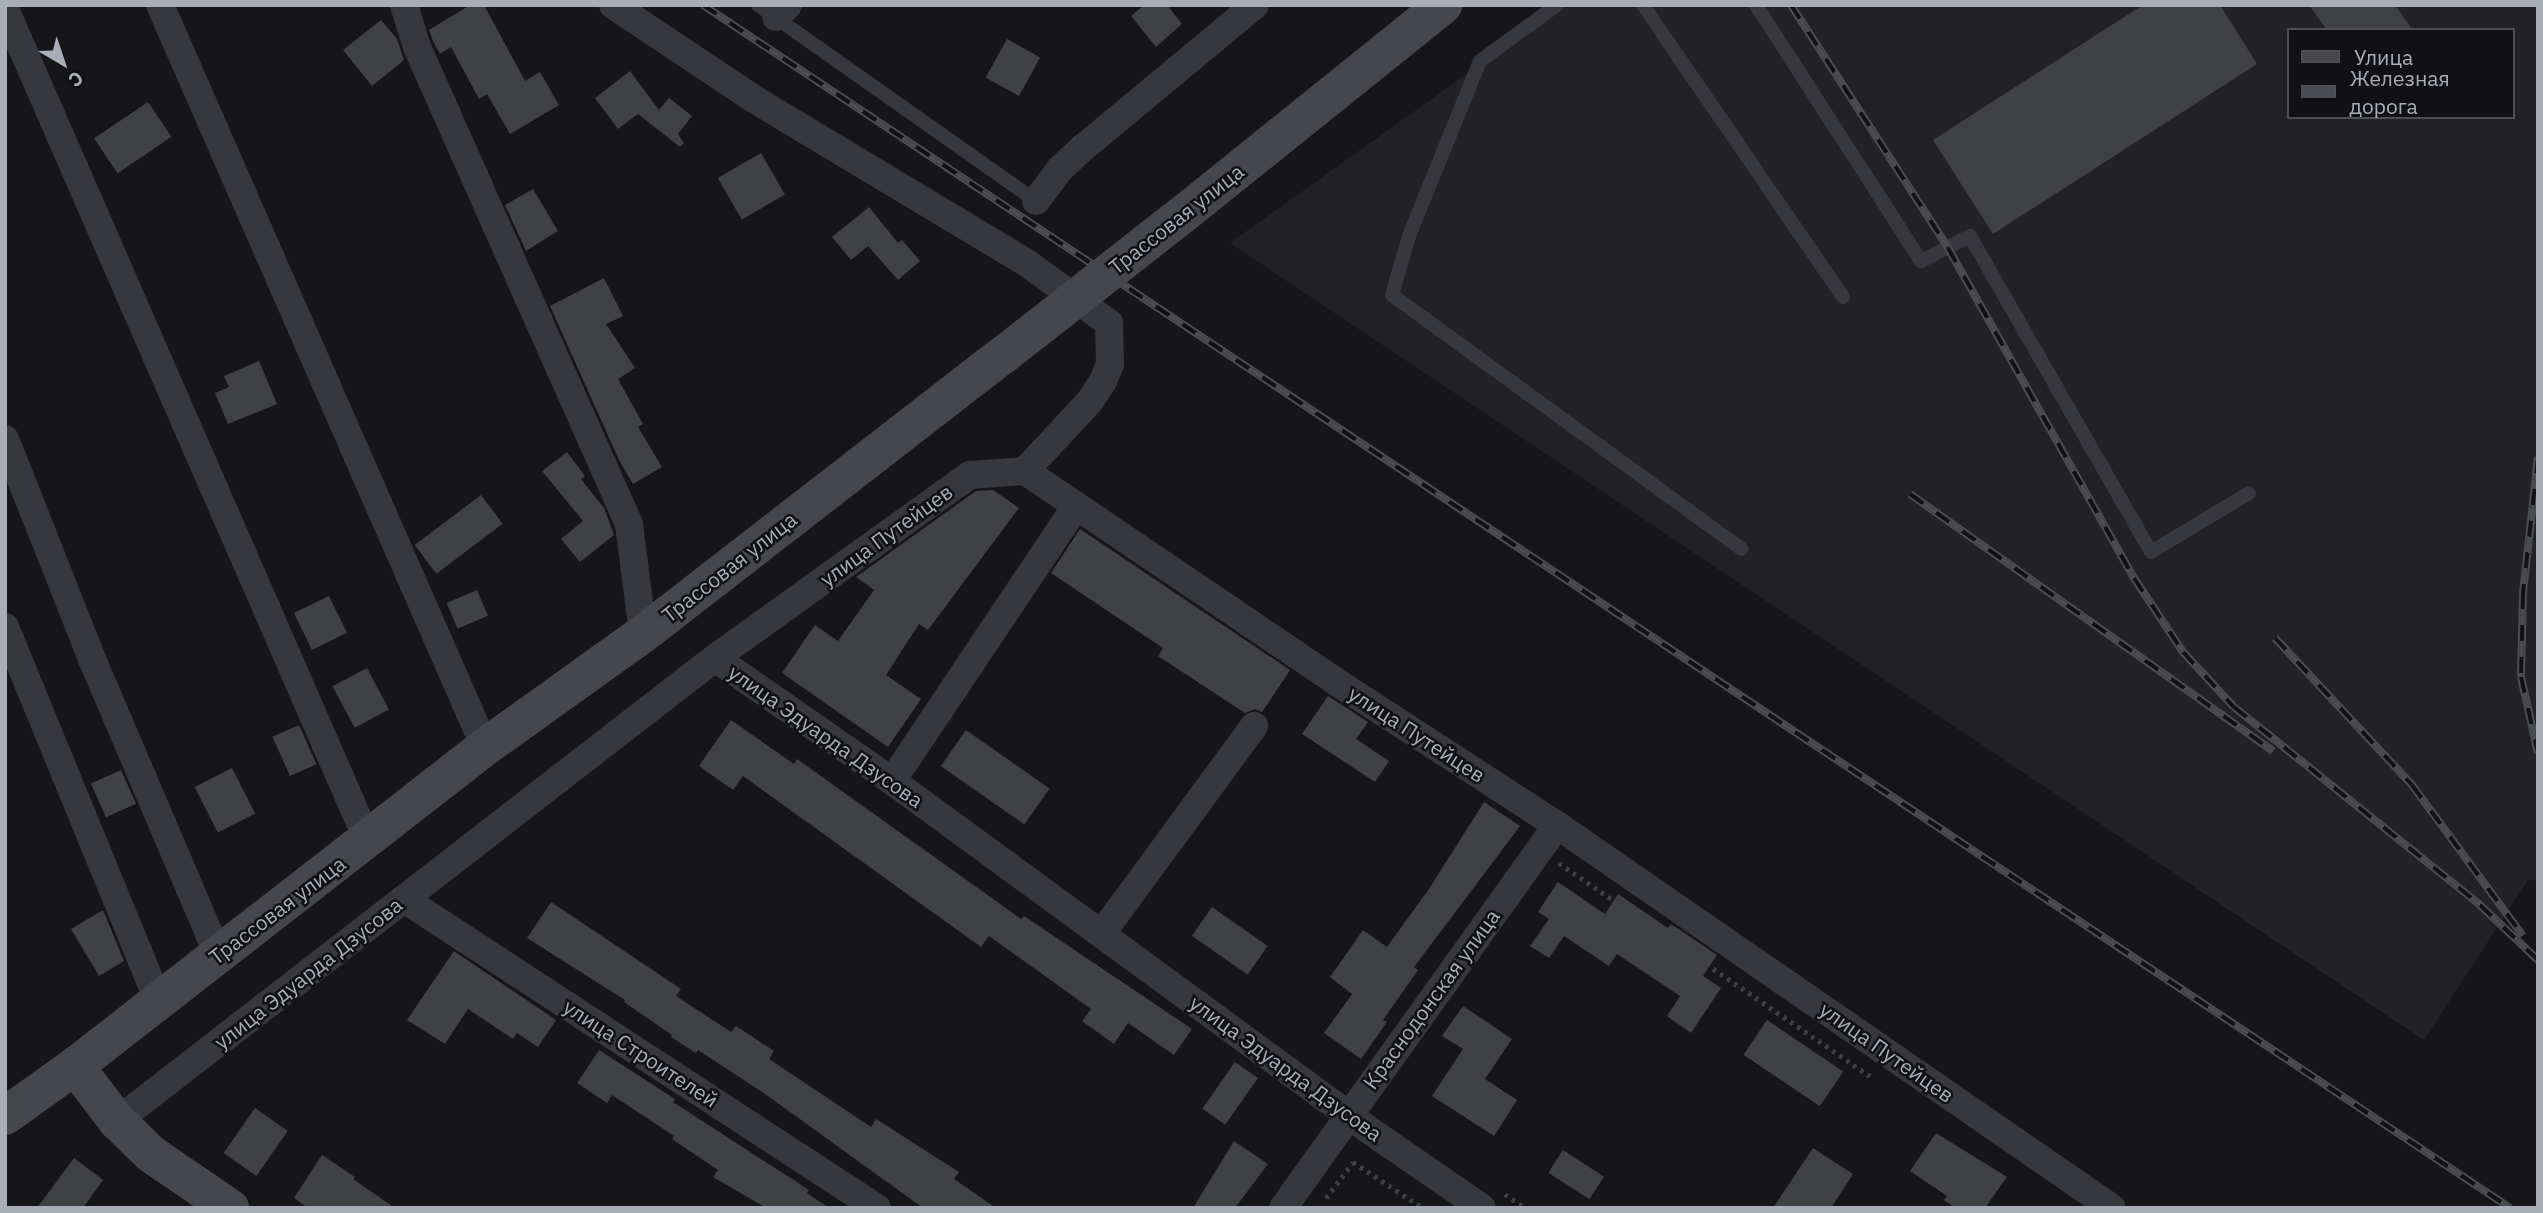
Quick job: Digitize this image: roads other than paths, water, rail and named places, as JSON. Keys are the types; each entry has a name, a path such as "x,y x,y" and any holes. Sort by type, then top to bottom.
{"street":[{"path":"160,5 485,747"},
{"path":"404,5 417,47 629,524 643,634"},
{"path":"613,5 754,99 1027,262 1109,323 1110,364 1103,381 1090,401 1025,471"},
{"path":"1036,201 1047,184 1084,147 1255,5"},
{"name":"Трассовая улица","path":"5,1116 75,1066 368,841 485,747 643,634 1187,211 1443,5"},
{"path":"5,9 368,841"},
{"path":"5,439 92,659 218,955"},
{"name":"улица Путейцев","path":"715,658 970,475 1025,471 1556,825 2112,1208"},
{"path":"892,781 1076,506"},
{"path":"5,627 158,1000"},
{"name":"улица Эдуарда Дзусова","path":"117,1121 715,658 892,781 1369,1130 1482,1208"},
{"path":"1102,933 1254,726"},
{"name":"Краснодонская улица","path":"1283,1208 1348,1113 1556,825"},
{"name":"улица Строителей","path":"404,899 877,1208"},
{"path":"75,1066 117,1121 151,1154 230,1208"}],"lane":[{"path":"1557,5 1480,61 1409,236 1392,295 1742,549"},
{"path":"1643,5 1843,297"},
{"path":"1756,5 1922,261 1970,236 2151,552 2249,493"},
{"path":"774,9 1036,201"}],"railway":[{"path":"703,5 2510,1208"},
{"path":"1791,5 1948,248 2134,578 2183,652 2234,707 2480,905 2538,960"},
{"path":"2538,457 2523,593 2521,677 2538,753"},
{"path":"1910,494 2273,751"},
{"path":"2275,638 2412,785 2523,936"}]}
